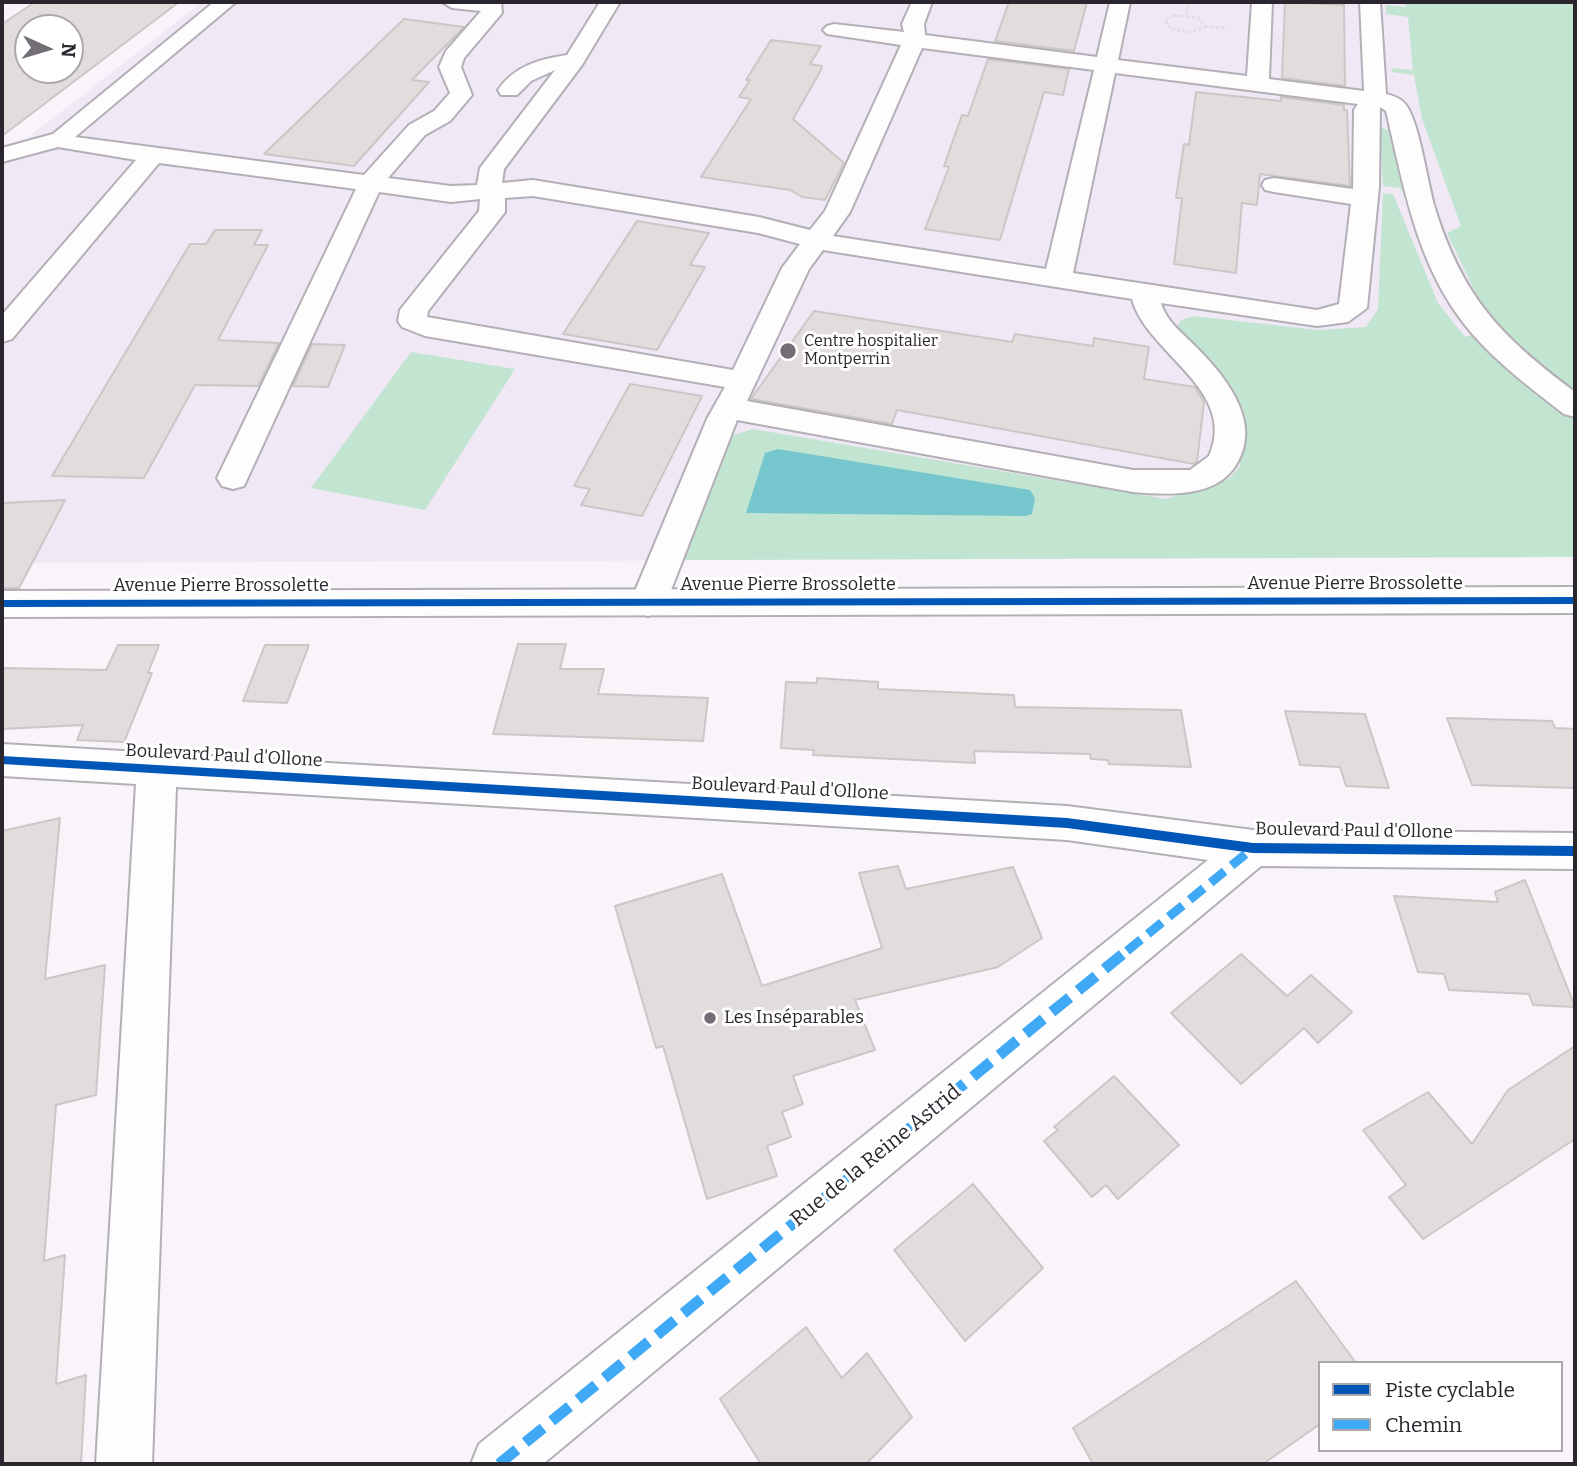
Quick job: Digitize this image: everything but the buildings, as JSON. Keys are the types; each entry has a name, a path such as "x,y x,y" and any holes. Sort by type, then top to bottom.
{"street":[{"path":"2,155 61,139 67,131 226,2"},
{"path":"233,478 371,183 417,130 442,116 461,95 462,91 450,67 454,56 492,13 492,4 452,2"},
{"path":"610,2 574,60 492,168 488,176 495,201 492,212 414,310 412,321 425,327 736,393 751,414 1133,481 1164,484 1194,480 1217,470 1229,452 1231,428 1226,408 1185,351 1155,322 1144,292"},
{"path":"648,603 736,393 796,268 837,212 915,39 913,24 922,2"},
{"path":"1058,278 1120,2"},
{"path":"1258,83 1262,2"},
{"path":"61,139 70,144 451,194 533,188 760,225 816,241 1317,318 1338,316 1353,307 1365,198 1366,110 1374,98 1376,84 1370,2"},
{"path":"834,30 1388,101 1397,109 1431,235 1462,303 1514,358 1575,407"},
{"path":"509,90 520,76 530,70 574,60"},
{"path":"2,333 153,155"},
{"path":"1274,185 1365,198"},
{"name":"Avenue Pierre Brossolette","path":"2,604 1575,600"},
{"name":"Boulevard Paul d'Ollone","path":"2,760 1066,823 1253,848 1575,851"},
{"path":"124,1464 157,769"},
{"name":"Rue de la Reine Astrid","path":"499,1464 1253,848"}],"path":[{"path":"1186,15 1188,2"},
{"path":"1186,15 1203,21 1205,27 1198,32 1184,32 1165,23 1170,16 1186,15"}],"shaded area":[{"name":"Centre hospitalier Montperrin","path":"202,2 1575,2 1575,557 2,563 2,146 25,140"}],"green space":[{"path":"1406,2 1575,2 1575,557 678,560 731,436 753,429 1166,499 1230,478 1240,466 1238,414 1234,403 1177,327 1181,320 1194,316 1317,330 1366,327 1378,309 1383,193 1393,194 1438,303 1465,337 1499,327 1480,302 1447,233 1461,226 1422,119 1414,75 1392,72 1391,68 1413,70 1408,17 1386,14 1386,5 1406,7"},
{"path":"1380,128 1390,130 1405,198 1400,188 1383,186"},
{"path":"411,352 515,369 425,510 311,488"}],"water":[{"path":"778,449 1030,490 1035,498 1032,514 746,513 765,453"}],"marked path":[{"path":"499,1464 1253,848"}],"cycle path":[{"path":"2,604 1575,600"},
{"path":"2,760 1067,823 1253,848 1575,851"}],"place":[{"name":"Centre hospitalier Montperrin","path":"788,351"},
{"name":"Les Inséparables","path":"710,1018"}]}
